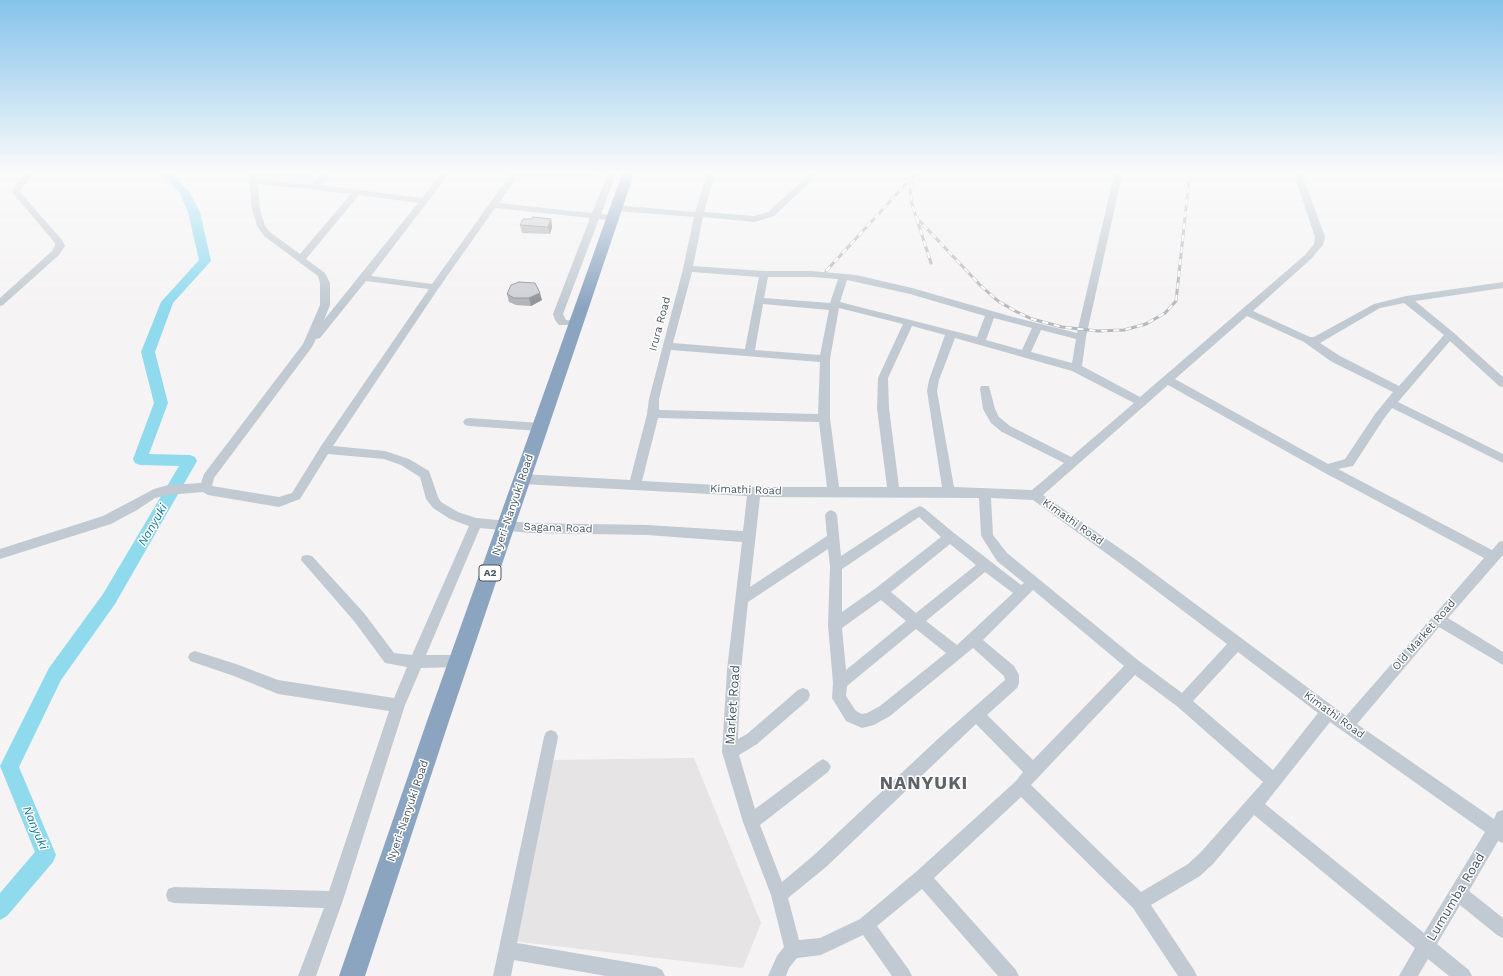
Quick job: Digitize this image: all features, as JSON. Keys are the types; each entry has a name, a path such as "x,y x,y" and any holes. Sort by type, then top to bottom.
{"highway":[{"name":"Nyeri-Nanyuki Road","path":"352,976 576,323 607,217"}],"street":[{"path":"0,303 56,253 60,246 59,242 37,217"},
{"path":"258,217 261,226 267,234 322,275 324,279 326,294 325,305 308,345"},
{"path":"301,259 337,217"},
{"path":"206,487 208,477 308,345 364,278 412,217"},
{"path":"0,554 107,520 133,507 151,495 168,490 206,487 208,490 279,502 296,496 325,449 434,287 484,217"},
{"name":"Irura Road","path":"635,485 653,414 654,399 666,346 688,269 698,217"},
{"path":"727,217 754,219 763,217"},
{"path":"1076,368 1081,337 1109,217"},
{"path":"1035,495 1308,257 1320,241 1319,232 1313,217"},
{"path":"688,269 764,274 812,274 843,277 912,291 991,314 1081,337"},
{"path":"749,353 764,274"},
{"path":"834,491 824,418 825,359 835,306 843,277"},
{"path":"364,278 434,287"},
{"path":"1308,340 1316,342 1321,340 1330,332 1373,308 1406,300 1503,285"},
{"path":"1406,300 1450,335 1503,383"},
{"path":"760,301 835,306 909,322 1076,368 1141,402"},
{"path":"1245,311 1308,340 1336,359 1400,391"},
{"path":"980,342 991,314"},
{"path":"894,492 883,408 883,378 909,322"},
{"path":"1025,354 1038,326"},
{"path":"949,492 932,391 934,380 951,334"},
{"path":"1329,470 1333,466 1342,466 1349,463 1379,417 1450,335"},
{"path":"666,346 825,359"},
{"path":"1168,380 1329,470 1493,557"},
{"path":"985,389 988,409 995,420 1006,429 1072,462"},
{"path":"1391,404 1503,459"},
{"path":"653,414 824,418"},
{"path":"469,422 540,427"},
{"name":"Sagana Road","path":"325,449 385,455 405,462 425,474 432,499 437,505 454,516 476,523 506,526 647,530 750,537"},
{"name":"Kimathi Road","path":"524,473 550,479 754,492 949,492 1035,495 1130,563 1328,712 1501,828"},
{"name":"Market Road","path":"754,492 734,670 730,752 751,822 779,894 793,949"},
{"path":"985,494 987,535 1002,557 1134,666 1183,702 1274,781"},
{"path":"836,566 919,511 1022,593"},
{"path":"831,515 836,566 835,625 840,683 839,698 851,716 862,721 869,720 885,712 973,640 1033,582"},
{"path":"307,976 335,900 398,706 476,523"},
{"path":"835,625 882,592 950,537"},
{"path":"742,599 833,539"},
{"name":"Old Market Road","path":"1347,725 1503,546"},
{"path":"307,560 359,617 390,659 417,662 459,661"},
{"path":"840,683 986,564"},
{"path":"882,592 917,619 956,653"},
{"path":"1438,619 1503,659"},
{"path":"779,894 820,861 945,742 977,715 1012,682 1012,675 1009,671 973,640"},
{"path":"1183,702 1237,643"},
{"path":"195,658 236,670 278,687 398,706"},
{"path":"776,976 783,962 793,949 806,949 821,946 866,925 923,877 1021,786 1134,666"},
{"path":"730,752 752,739 803,695"},
{"path":"1139,902 1194,870 1207,858 1274,781 1328,712"},
{"path":"977,715 1034,771"},
{"path":"502,976 551,737"},
{"path":"751,822 823,767"},
{"path":"1021,786 1139,902 1188,976"},
{"path":"1254,805 1463,976"},
{"name":"Lumumba Road","path":"1408,976 1458,893 1501,828"},
{"path":"923,877 1010,976"},
{"path":"1458,893 1503,929"},
{"path":"174,895 335,900"},
{"path":"866,925 902,976"},
{"path":"508,950 656,976"}],"shaded area":[{"path":"694,758 761,923 743,968 512,941 549,760"}],"building":[{"path":"533,217 551,219 548,227 520,225 523,219 532,219"},
{"path":"519,282 535,283 540,293 529,298 514,298 507,294 511,285"}],"waterway":[{"name":"Nanyuki","path":"0,909 46,855 9,767 55,674 109,599 190,461 140,459 161,403 148,352 167,302 205,261 195,217"}],"railway":[{"path":"826,271 876,217"},
{"path":"916,217 981,286 998,301 1032,319 1062,327 1098,331 1124,330 1146,324 1165,313 1176,301 1185,217"},
{"path":"916,217 931,263"}],"district":[{"name":"NANYUKI","path":"924,784"}]}
